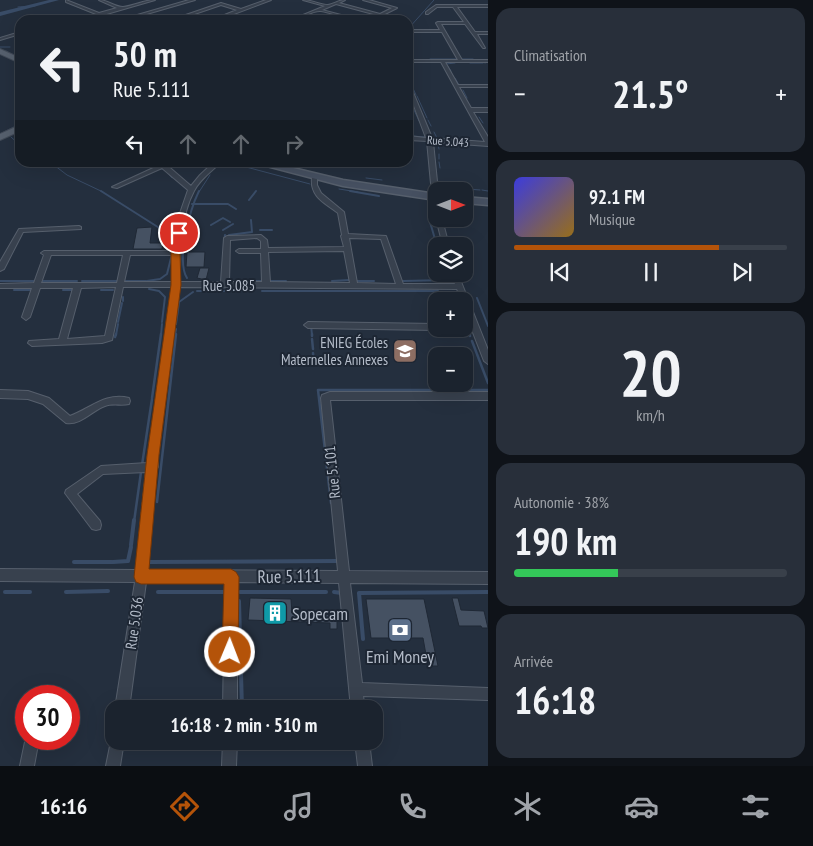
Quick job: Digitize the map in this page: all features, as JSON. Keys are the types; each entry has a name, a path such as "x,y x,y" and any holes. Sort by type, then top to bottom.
{"main road":[{"path":"0,51 15,58"},
{"path":"0,55 15,62"},
{"path":"0,137 15,130"},
{"path":"274,167 315,178 428,196"},
{"path":"289,167 428,196"},
{"path":"473,199 488,200"}],"street":[{"path":"101,0 135,15"},
{"path":"96,15 153,0"},
{"path":"140,15 193,0"},
{"path":"227,15 268,0"},
{"path":"304,0 329,6"},
{"path":"307,15 343,0"},
{"path":"335,3 382,15 395,8 365,0"},
{"path":"427,13 432,7 488,5 485,0"},
{"path":"67,1 99,14"},
{"path":"189,15 229,1"},
{"path":"221,4 240,10"},
{"path":"454,6 484,47"},
{"path":"320,10 339,15"},
{"path":"460,61 438,23 466,23"},
{"path":"414,31 442,31"},
{"path":"474,33 488,33"},
{"path":"0,39 15,34"},
{"path":"413,61 488,61"},
{"path":"442,61 488,143"},
{"path":"456,86 488,86"},
{"path":"413,98 430,141 434,182"},
{"path":"413,108 417,108"},
{"path":"469,110 488,110"},
{"name":"Rue 5.043","path":"413,139 488,143"},
{"path":"115,187 160,167"},
{"path":"164,167 191,190"},
{"name":"Rue 5.036","path":"123,700 141,577 176,285 176,253 185,203 191,190 212,167"},
{"path":"315,178 314,187 318,195 341,212 354,286"},
{"path":"0,269 20,230 79,228"},
{"path":"344,236 384,237 400,286"},
{"path":"225,284 227,238 262,237 265,250 266,285"},
{"path":"239,251 347,249"},
{"path":"26,318 46,253 176,253"},
{"path":"32,343 102,340 109,338 127,253"},
{"path":"457,282 488,360"},
{"name":"Rue 5.085","path":"0,286 225,284 459,287"},
{"path":"62,342 78,285"},
{"path":"308,325 428,327"},
{"path":"0,394 28,395 46,401 69,420 95,406 116,400 126,401"},
{"name":"Rue 5.101","path":"357,700 325,398 330,396 488,396"},
{"path":"96,525 70,493 101,470 153,467"},
{"name":"Rue 5.111","path":"0,575 488,578"},
{"path":"230,700 231,577"},
{"path":"356,689 488,694"},
{"path":"27,766 30,750"},
{"path":"113,766 116,750"},
{"path":"230,750 230,766"},
{"path":"363,750 365,766"}],"building":[{"path":"152,227 150,243 163,243 162,249 133,249 137,228"},
{"path":"187,252 205,252 204,267 186,267"},
{"path":"200,268 209,268 206,280 197,278"},
{"name":"Sopecam","path":"250,598 291,599 292,613 337,615 337,629 330,629 330,623 248,620"},
{"path":"452,598 458,598 461,610 484,611 488,628 482,628 481,626 459,626"},
{"name":"Emi Money","path":"366,599 424,599 438,666 428,666 423,638 371,638"}],"waterway":[{"path":"0,14 56,0"},
{"path":"413,23 434,0"},
{"path":"18,7 35,6"},
{"path":"0,47 10,47"},
{"path":"6,51 13,55"},
{"path":"430,59 457,59"},
{"path":"461,59 473,59"},
{"path":"446,64 455,63"},
{"path":"470,63 483,63"},
{"path":"447,65 451,71"},
{"path":"455,78 459,85"},
{"path":"413,88 416,95"},
{"path":"463,90 467,98"},
{"path":"417,96 427,118"},
{"path":"413,110 419,121"},
{"path":"479,117 483,123"},
{"path":"428,120 431,126"},
{"path":"0,134 15,126"},
{"path":"434,132 437,138 459,140"},
{"path":"413,136 425,137"},
{"path":"11,137 15,141"},
{"path":"438,144 439,149"},
{"path":"439,154 439,159"},
{"path":"439,162 440,168"},
{"path":"57,167 67,175 101,191"},
{"path":"190,187 208,167"},
{"path":"246,167 310,184"},
{"path":"158,169 164,169 172,178"},
{"path":"199,192 210,175"},
{"path":"366,178 382,180"},
{"path":"339,189 358,192"},
{"path":"473,189 480,190"},
{"path":"482,190 488,191"},
{"path":"101,191 172,236"},
{"path":"194,204 199,191"},
{"path":"249,200 256,191"},
{"path":"350,191 379,196"},
{"path":"187,278 184,270 184,248 188,222 194,204"},
{"path":"194,204 228,204 236,209"},
{"path":"211,225 223,218 230,222"},
{"path":"229,235 252,232 251,220"},
{"path":"223,230 233,224"},
{"path":"432,228 434,237"},
{"path":"260,230 272,230"},
{"path":"224,242 225,235"},
{"path":"172,252 174,241"},
{"path":"147,281 160,279 167,274 172,254"},
{"path":"332,281 350,280"},
{"path":"403,281 428,280"},
{"path":"0,281 36,281"},
{"path":"41,281 77,281"},
{"path":"82,281 118,281"},
{"path":"123,281 146,281"},
{"path":"251,281 262,281"},
{"path":"268,281 286,281"},
{"path":"356,281 374,281"},
{"path":"149,289 159,291 165,297 162,322"},
{"path":"14,290 33,290"},
{"path":"63,290 74,290"},
{"path":"101,290 113,290"},
{"path":"197,291 253,291"},
{"path":"262,291 438,291"},
{"path":"176,324 179,302 193,292"},
{"path":"477,298 488,326"},
{"path":"118,322 122,303"},
{"path":"116,335 118,324"},
{"path":"161,335 162,324"},
{"path":"311,325 312,335"},
{"path":"175,335 176,329"},
{"path":"152,398 161,334"},
{"path":"157,502 176,334"},
{"path":"312,339 313,349"},
{"path":"472,341 488,383"},
{"path":"313,353 314,363"},
{"path":"331,503 318,390 488,390"},
{"path":"142,465 152,399"},
{"path":"134,522 141,472"},
{"path":"131,545 134,520"},
{"path":"113,562 128,561 131,547"},
{"path":"150,562 338,561"},
{"path":"74,562 112,562"},
{"path":"66,592 108,591"},
{"path":"5,592 30,592"},
{"path":"158,592 227,592"},
{"path":"240,592 326,592"},
{"path":"334,592 342,593"},
{"path":"363,639 359,593 488,592"},
{"path":"239,601 242,700"}],"place":[{"name":"ENIEG Écoles Maternelles Annexes","path":"405,351"},
{"name":"Sopecam","path":"275,613"},
{"name":"Emi Money","path":"400,630"}],"route":[{"path":"179,233 176,253 176,285 153,455 141,577 231,577 230,652"}]}
